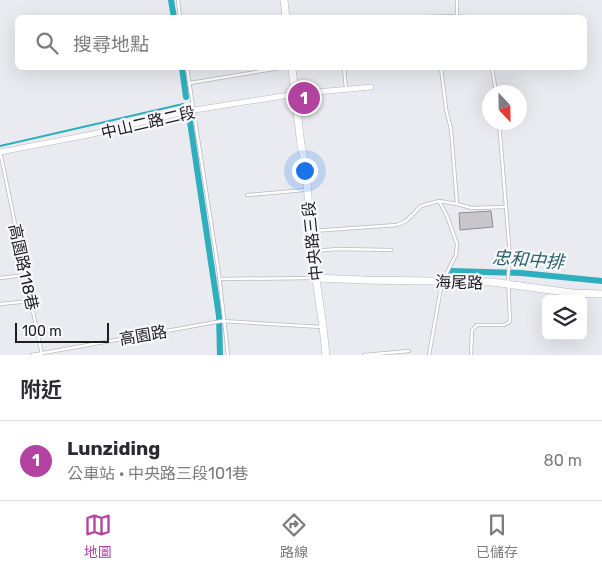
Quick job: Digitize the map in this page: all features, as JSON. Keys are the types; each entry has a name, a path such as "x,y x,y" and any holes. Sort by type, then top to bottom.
{"street":[{"path":"284,0 286,15"},
{"name":"中央路三段","path":"292,70 301,145 306,169 312,251 326,355"},
{"name":"中山二路二段","path":"0,151 93,134 194,110 296,94 371,87"},
{"name":"海尾路","path":"316,278 442,282 509,281 572,293 602,294"}],"lane":[{"path":"178,0 180,15"},
{"path":"457,0 457,15"},
{"path":"188,70 219,278 228,355"},
{"path":"190,82 267,70"},
{"path":"344,70 346,89"},
{"path":"441,70 446,109 451,129 457,204"},
{"path":"492,70 495,85"},
{"path":"471,355 472,330 476,325 504,325 510,321 510,256 501,130"},
{"name":"高園路118巷","path":"0,151 42,354"},
{"path":"247,195 307,190"},
{"path":"429,355 442,282 456,255 457,244 447,216 439,201"},
{"path":"310,231 397,226 406,221 421,206 439,201 472,208 506,207"},
{"path":"312,251 338,249 391,250"},
{"path":"0,278 26,275"},
{"path":"219,278 316,278"},
{"path":"0,304 31,301"},
{"name":"高園路","path":"32,355 224,321 323,327"},
{"path":"364,355 409,351"}],"building":[{"path":"491,211 493,227 460,230 459,213"}],"waterway":[{"path":"171,0 174,15"},
{"path":"182,70 186,97"},
{"path":"0,146 183,104"},
{"path":"189,115 219,316 220,355"},
{"name":"忠和中排","path":"452,271 521,273 602,281"}],"place":[{"name":"Lunziding","path":"304,98"}]}
